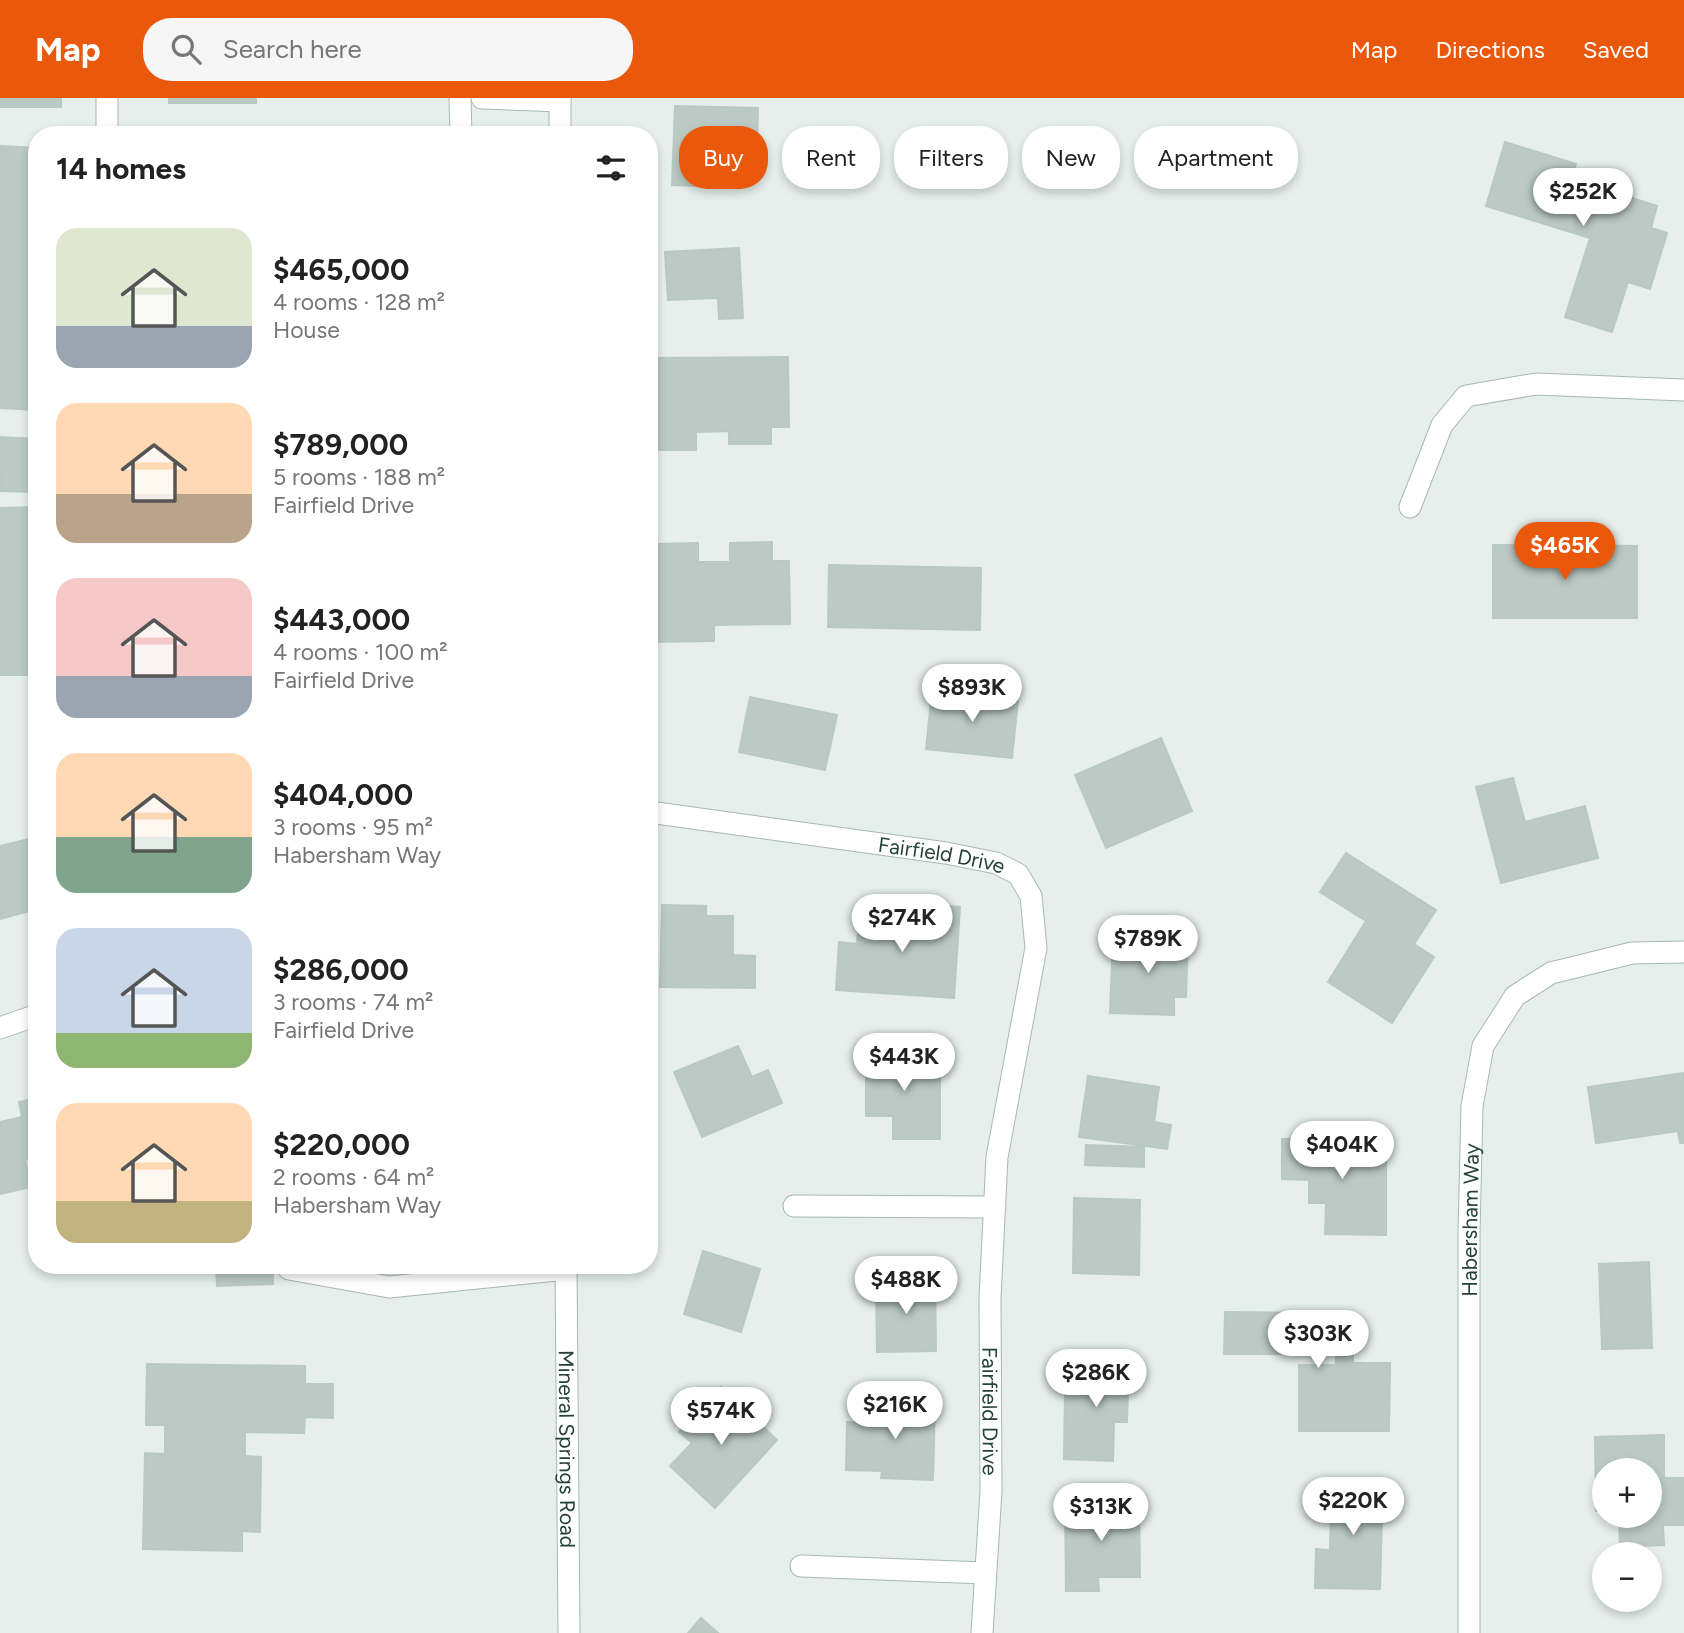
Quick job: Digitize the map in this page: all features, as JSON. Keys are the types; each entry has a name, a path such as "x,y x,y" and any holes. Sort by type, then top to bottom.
{"street":[{"path":"107,98 107,126"},
{"path":"460,98 461,126"},
{"path":"482,98 560,99 560,126"},
{"path":"1410,507 1442,425 1466,396 1536,384 1684,390"},
{"name":"Fairfield Drive","path":"658,813 946,853 996,863 1018,874 1031,896 1036,948 997,1157 990,1298 991,1491 982,1633"},
{"name":"Habersham Way","path":"1469,1633 1469,1220 1472,1106 1483,1046 1515,996 1552,973 1632,953 1684,952"},
{"path":"4,1024 28,1017"},
{"path":"794,1206 995,1207"},
{"path":"317,1274 389,1287 504,1274"},
{"name":"Mineral Springs Road","path":"566,1274 569,1633"},
{"path":"801,1566 984,1573"}],"building":[{"path":"0,98 61,98 61,107 0,107"},
{"path":"169,98 256,98 256,103 169,103"},
{"path":"675,106 758,108 758,126 679,126 679,185 672,185"},
{"path":"1505,142 1576,164 1572,179 1657,206 1651,228 1667,233 1650,289 1628,282 1612,332 1565,317 1590,238 1486,206"},
{"path":"0,146 28,148 28,410 0,408"},
{"path":"739,248 743,318 719,319 718,298 668,300 665,252"},
{"path":"788,357 789,427 771,427 771,444 729,444 729,431 696,432 696,450 658,450 658,358"},
{"path":"0,437 28,439 28,492 1,491"},
{"path":"28,507 28,675 0,675 0,508"},
{"path":"772,542 772,561 789,561 790,624 714,625 714,641 658,642 658,544 698,543 698,562 730,562 730,543"},
{"path":"1493,545 1637,546 1637,618 1493,618"},
{"path":"829,565 981,568 980,630 828,627"},
{"path":"932,690 1018,700 1012,758 926,749"},
{"path":"750,697 837,715 825,770 739,752"},
{"path":"1161,738 1192,811 1106,848 1075,775"},
{"path":"1513,778 1525,822 1585,806 1598,858 1501,883 1476,787"},
{"path":"28,839 28,911 0,919 0,846"},
{"path":"1346,853 1436,910 1414,944 1434,957 1392,1023 1328,982 1366,921 1320,892"},
{"path":"924,904 960,907 954,998 836,990 839,942 857,944 860,909 901,912 900,922 923,924"},
{"path":"662,905 706,906 706,916 733,916 733,955 755,956 755,988 660,987"},
{"path":"1113,937 1188,939 1186,997 1174,997 1174,1015 1110,1013"},
{"path":"866,1044 895,1044 895,1062 940,1062 940,1139 893,1139 893,1116 866,1116"},
{"path":"738,1046 752,1077 768,1070 782,1103 702,1137 674,1072"},
{"path":"1684,1073 1684,1143 1680,1143 1678,1131 1596,1143 1588,1087"},
{"path":"1088,1076 1159,1087 1154,1122 1171,1125 1167,1149 1079,1137"},
{"path":"28,1100 28,1159 25,1160 28,1188 0,1194 0,1122 22,1117 19,1102"},
{"path":"1282,1139 1386,1139 1386,1235 1325,1234 1326,1203 1309,1203 1309,1180 1282,1179"},
{"path":"1086,1145 1144,1147 1144,1167 1085,1165"},
{"path":"1074,1198 1140,1200 1139,1275 1073,1273"},
{"path":"703,1251 760,1269 741,1332 684,1314"},
{"path":"1649,1262 1652,1348 1602,1349 1599,1264"},
{"path":"216,1274 273,1274 273,1284 217,1286"},
{"path":"876,1281 935,1281 936,1351 877,1352"},
{"path":"1225,1312 1306,1313 1306,1325 1353,1325 1353,1363 1390,1363 1389,1431 1299,1431 1299,1365 1336,1365 1336,1354 1224,1354"},
{"path":"1074,1359 1129,1361 1127,1422 1114,1422 1113,1461 1064,1459 1065,1392 1085,1393 1085,1379 1073,1379"},
{"path":"147,1364 305,1366 305,1384 333,1384 333,1418 305,1417 304,1433 245,1432 245,1456 261,1457 260,1532 242,1531 242,1551 143,1549 145,1453 165,1454 165,1425 146,1425"},
{"path":"721,1387 777,1440 715,1508 670,1466 692,1443 679,1432"},
{"path":"876,1401 935,1402 933,1480 881,1478 882,1471 846,1470 847,1422 876,1423"},
{"path":"1664,1435 1664,1478 1684,1478 1684,1525 1663,1525 1664,1545 1662,1542 1620,1542 1619,1528 1662,1528 1662,1458 1595,1458 1595,1437"},
{"path":"1332,1479 1383,1481 1380,1589 1315,1588 1316,1549 1330,1550"},
{"path":"1139,1502 1140,1577 1098,1577 1099,1591 1066,1591 1065,1504"},
{"path":"701,1618 718,1633 688,1633"}]}
